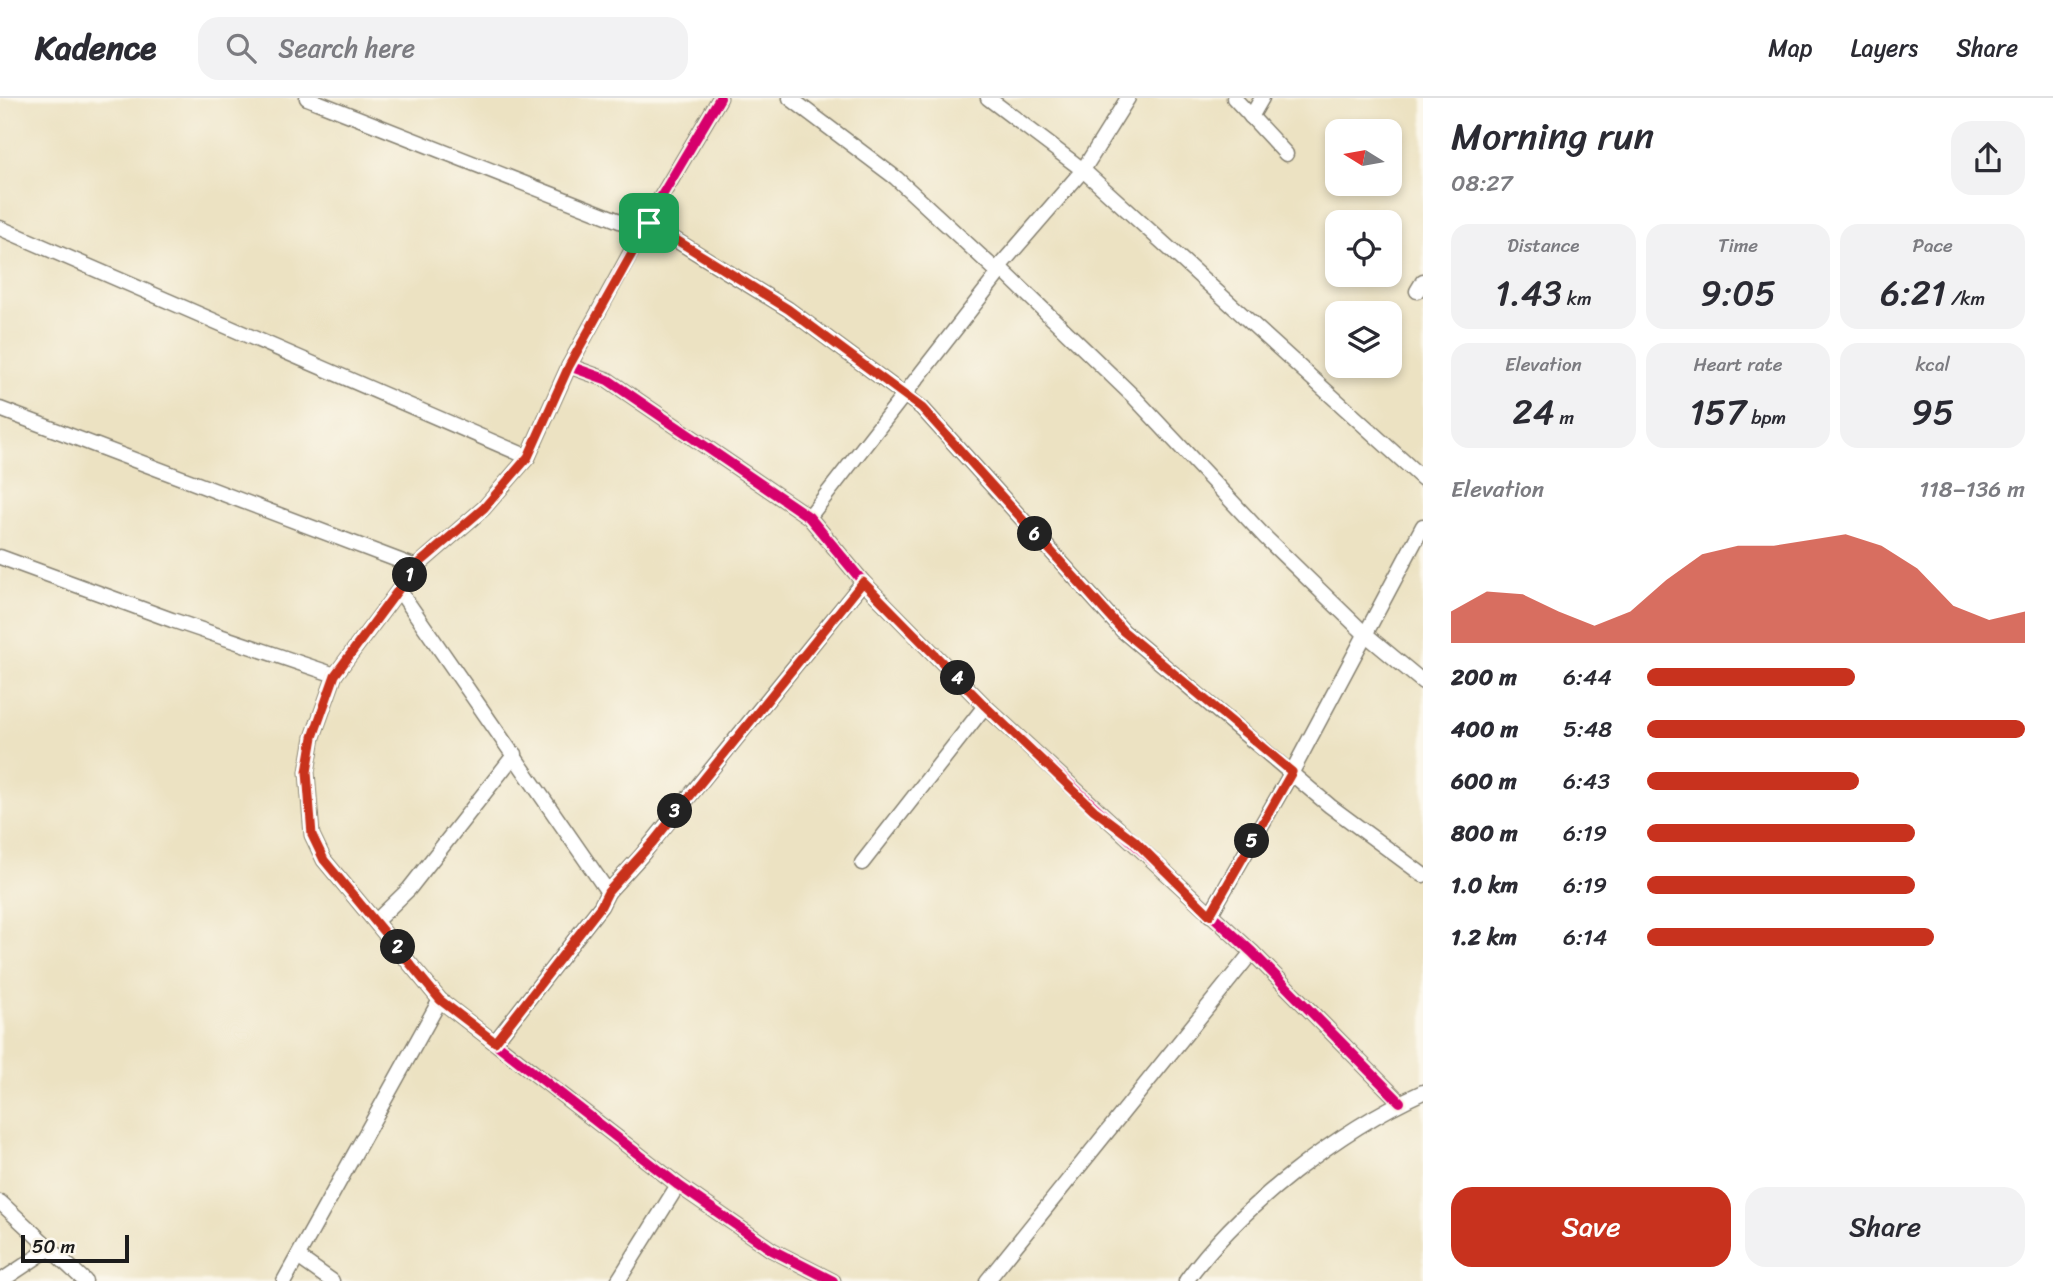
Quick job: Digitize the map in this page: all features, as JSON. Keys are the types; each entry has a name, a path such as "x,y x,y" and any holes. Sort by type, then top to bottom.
{"street":[{"path":"307,98 647,227 788,309 922,408 1123,631 1330,806 1423,875"},
{"path":"720,98 569,366 528,457 484,508 416,566 335,675 313,737 307,772 312,835 324,860 377,920 440,1000 678,1185 772,1250 833,1281"},
{"path":"790,98 896,178 999,270 1134,397 1266,538 1364,633 1423,682"},
{"path":"988,98 1083,170 1423,480"},
{"path":"809,517 904,397 999,270 1083,170 1128,98"},
{"path":"1234,98 1286,154"},
{"path":"1251,117 1262,98"},
{"path":"0,228 528,457"},
{"path":"569,366 608,380 809,517 863,582 985,706 1094,810 1134,840 1252,952 1400,1102"},
{"path":"0,409 416,566"},
{"path":"1210,915 1292,772 1423,526"},
{"path":"0,557 172,620 335,675"},
{"path":"495,1042 601,906 608,892 653,842 863,582"},
{"path":"398,590 515,754 608,892"},
{"path":"862,863 985,706"},
{"path":"377,920 409,889 515,754"},
{"path":"987,1281 1252,952"},
{"path":"284,1281 440,1000"},
{"path":"1186,1281 1233,1223 1328,1147 1400,1102 1423,1092"},
{"path":"618,1281 678,1185"},
{"path":"0,1202 85,1281"},
{"path":"1,1281 49,1249"},
{"path":"298,1257 332,1281"}],"cycle path":[{"path":"720,98 661,197 569,366 528,457 484,508 416,567 335,675 313,737 307,772 312,835 324,860 440,1000 678,1185 772,1250 833,1281"},
{"path":"569,366 608,380 809,517 863,582 985,706 1252,952 1400,1102"}],"route":[{"path":"649,223 788,309 922,408 1123,631 1292,772 1210,915 1134,840 1094,810 985,706 863,582 668,820 653,842 608,892 601,906 543,983 495,1042 440,1000 377,920 324,860 312,835 307,772 313,737 335,675 416,566 484,508 528,457 569,366 649,223"}]}
